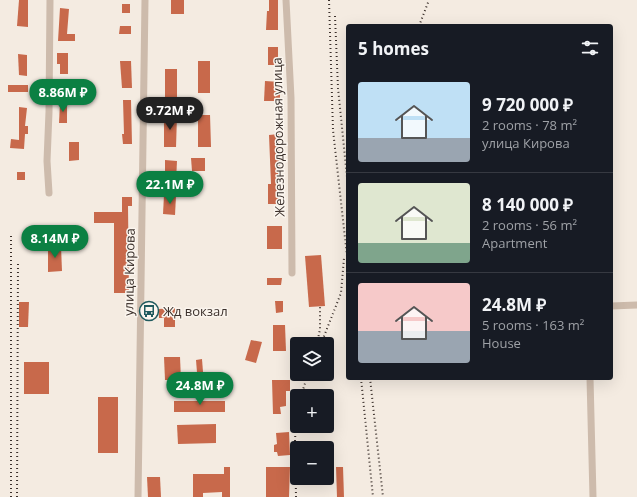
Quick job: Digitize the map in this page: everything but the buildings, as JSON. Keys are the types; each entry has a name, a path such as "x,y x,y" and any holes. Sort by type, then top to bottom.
{"street":[{"path":"49,193 47,161 50,0"},
{"name":"улица Кирова","path":"138,497 145,0"},
{"name":"Железнодорожная улица","path":"286,0 291,98 292,273"},
{"path":"613,306 637,305"},
{"path":"590,380 593,497"}],"railway":[{"path":"329,0 333,130 346,247"},
{"path":"420,24 429,0"},
{"path":"335,16 338,88 346,167"},
{"path":"11,234 11,497"},
{"path":"324,337 341,293 344,258"},
{"path":"17,497 18,262"},
{"path":"318,337 320,306"},
{"path":"361,380 373,497"},
{"path":"370,380 383,497"},
{"path":"303,389 306,381"},
{"path":"296,433 296,497"}],"place":[{"name":"Жд вокзал","path":"149,311"}]}
